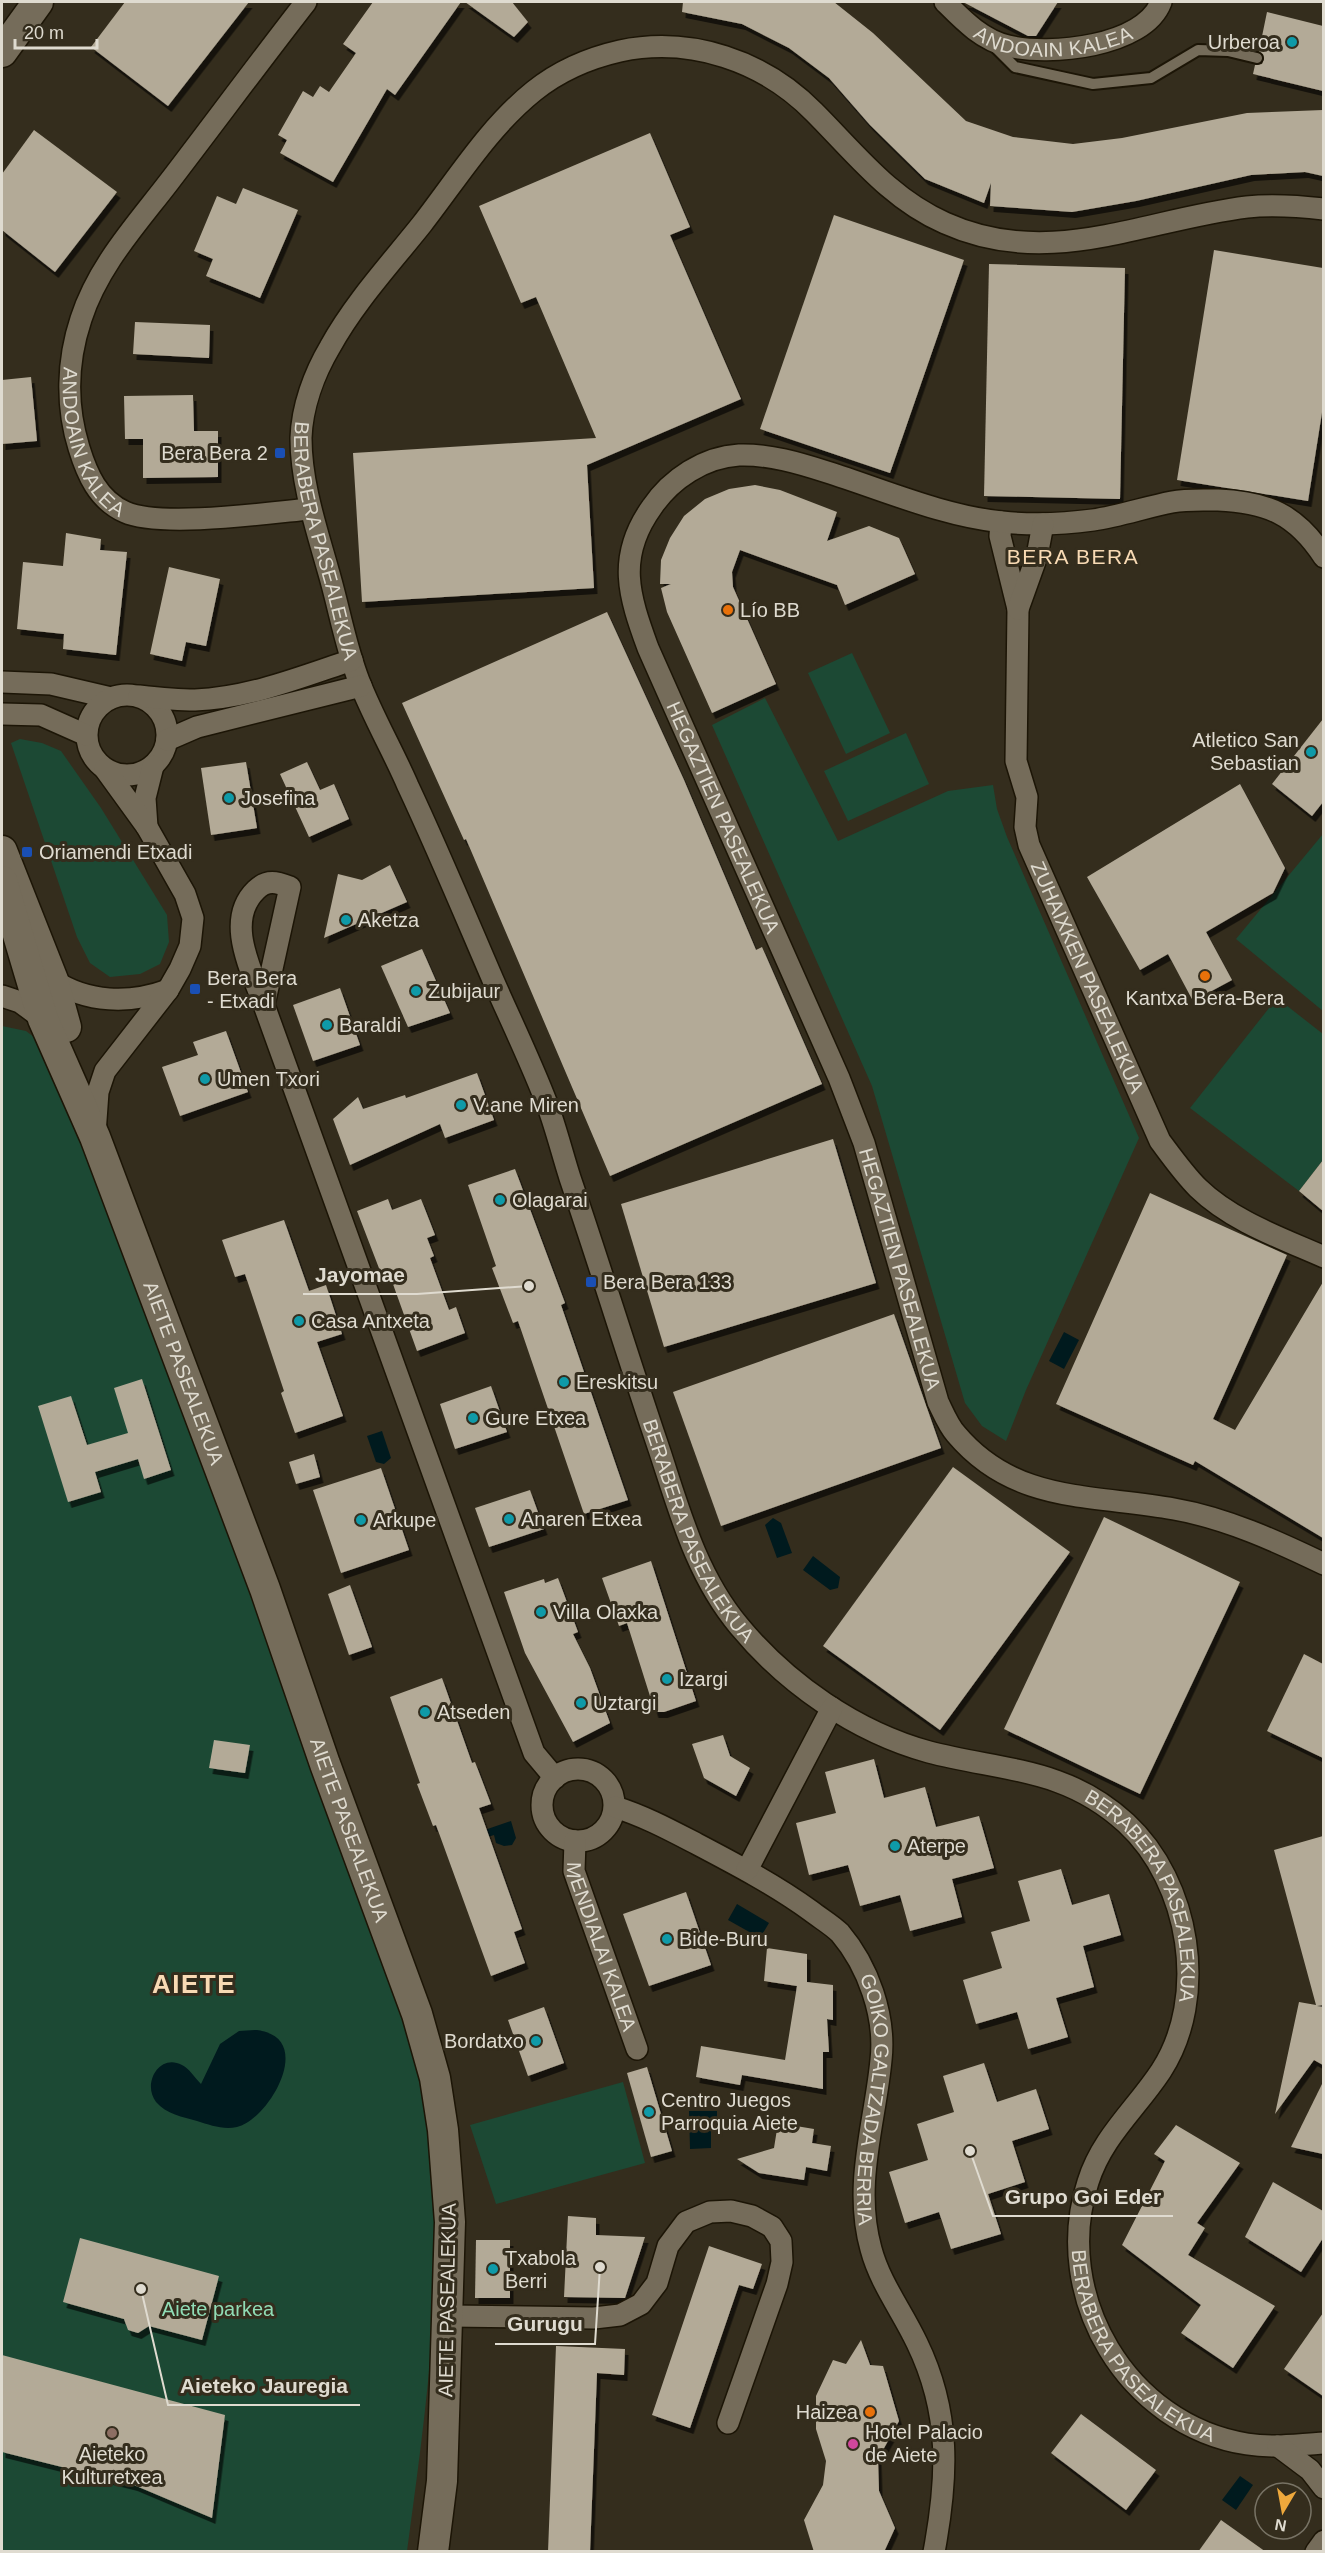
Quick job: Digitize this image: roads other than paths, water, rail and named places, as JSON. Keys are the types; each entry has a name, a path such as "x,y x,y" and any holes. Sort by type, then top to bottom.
{"street":[{"path":"2,52 38,2"},
{"name":"ANDOAIN KALEA","path":"306,2 107,263 81,318 69,386 71,421 89,477 105,500 126,513 162,519 254,515 309,509"},
{"name":"ANDOAIN KALEA","path":"945,2 968,25 984,36 1006,46 1057,51 1097,43 1131,32 1148,22 1161,2"},
{"name":"BERABERA PASEALEKUA","path":"1323,209 1281,205 1249,207 1081,241 1032,245 975,235 920,211 874,174 802,100 766,74 743,62 718,54 665,46 635,48 606,54 578,64 552,78 507,116 331,345 308,395 301,437 309,509 361,686 406,781 549,1110 648,1419 709,1587 760,1650 796,1683 832,1708 924,1751 1034,1772 1079,1790 1123,1820 1152,1852 1170,1885 1182,1928 1188,1968 1186,2005 1175,2046 1155,2080 1113,2131 1089,2176 1077,2236 1080,2274 1087,2308 1102,2343 1125,2374 1152,2399 1184,2422 1217,2437 1251,2445 1323,2443"},
{"name":"HEGAZTIEN PASEALEKUA","path":"1323,557 1296,522 1270,507 1238,501 1174,501 1092,520 1043,524 1000,522 944,510 803,464 767,456 737,455 710,461 684,475 662,492 646,514 635,537 628,568 631,601 648,648 839,1078 864,1143 938,1402 954,1433 988,1465 1027,1486 1070,1496 1175,1509 1227,1523 1281,1543 1323,1564"},
{"name":"ZUHAIXKEN PASEALEKUA","path":"1000,522 1000,536 1018,609 1016,761 1027,797 1025,827 1029,845 1160,1141 1199,1189 1230,1213 1323,1257"},
{"name":"ZUHAIXKEN PASEALEKUA","path":"1018,609 1037,555 1043,524"},
{"path":"2,682 51,684 111,698 129,695 195,700 228,696 352,660"},
{"path":"167,740 197,727 361,686"},
{"path":"139,696 151,703 160,713 166,726 167,740 165,750 153,766 145,798 147,827"},
{"path":"95,1137 98,1092 105,1071 114,1055 168,990 190,946 193,918 185,894 147,827 88,748 86,735 93,713 111,698"},
{"path":"2,714 40,715 86,735"},
{"path":"105,769 116,774 130,775 153,766"},
{"name":"AIETE PASEALEKUA","path":"2,851 53,980 95,1137"},
{"name":"AIETE PASEALEKUA","path":"2,882 43,1019 95,1137 265,1589 325,1764 417,2014 435,2078 443,2130 450,2222 449,2316 442,2481 433,2552"},
{"path":"264,1005 290,887 275,882 262,884 250,896 241,928 245,951 264,1005 534,1753 555,1778"},
{"path":"53,980 69,991 111,1000 145,999 168,990"},
{"path":"2,996 20,1002 43,1019"},
{"path":"747,1870 832,1708"},
{"path":"589,1770 608,1784 615,1807 608,1825 602,1832 594,1837 575,1841 554,1831 546,1822 543,1798 555,1778 565,1771 589,1770"},
{"name":"GOIKO GALTZADA BERRIA","path":"615,1807 652,1821 747,1870 794,1899 839,1932 866,1970 878,2013 882,2058 867,2139 864,2208 871,2250 890,2296 918,2344 938,2401 946,2462 942,2507 934,2552"},
{"name":"MENDIALAI KALEA","path":"575,1841 574,1871 637,2049"},
{"path":"449,2316 594,2318 620,2315 641,2304 657,2283 668,2246 686,2222 710,2212 731,2211 752,2216 772,2227 781,2241 782,2262 777,2284 728,2423"},
{"path":"1278,2446 1310,2470 1323,2488"},
{"path":"1316,2552 1323,2541"}],"lane":[{"path":"984,36 1015,67 1093,84 1151,78 1198,51 1228,51 1257,58"}],"water":[{"path":"1064,1332 1079,1340 1064,1369 1049,1361"},
{"path":"382,1431 391,1458 384,1464 376,1462 367,1436"},
{"path":"773,1518 781,1523 792,1553 777,1558 765,1525"},
{"path":"813,1556 840,1577 838,1588 830,1590 803,1570"},
{"path":"511,1821 516,1838 512,1845 504,1846 496,1843 494,1835 472,1842 470,1835"},
{"path":"737,1904 769,1923 760,1938 728,1920"},
{"path":"239,2031 262,2031 277,2038 284,2050 285,2064 281,2080 261,2111 237,2127 227,2128 175,2114 156,2102 151,2087 155,2072 160,2067 174,2062 182,2065 201,2084 220,2044"},
{"path":"689,2111 717,2111 717,2123 711,2125 711,2148 690,2149"},
{"path":"1240,2476 1253,2485 1236,2510 1222,2500"}],"place":[{"name":"Urberoa","path":"1292,42"},
{"name":"Bera Bera 2","path":"280,453"},
{"name":"Lío BB","path":"728,610"},
{"name":"Atletico San Sebastian","path":"1311,752"},
{"name":"Josefina","path":"229,798"},
{"name":"Oriamendi Etxadi","path":"27,852"},
{"name":"Aketza","path":"346,920"},
{"name":"Kantxa Bera-Bera","path":"1205,976"},
{"name":"Bera Bera - Etxadi","path":"195,989"},
{"name":"Zubijaur","path":"416,991"},
{"name":"Baraldi","path":"327,1025"},
{"name":"Umen Txori","path":"205,1079"},
{"name":"V.ane Miren","path":"461,1105"},
{"name":"Olagarai","path":"500,1200"},
{"name":"Bera Bera 133","path":"591,1282"},
{"name":"Jayomae","path":"529,1286"},
{"name":"Casa Antxeta","path":"299,1321"},
{"name":"Ereskitsu","path":"564,1382"},
{"name":"Gure Etxea","path":"473,1418"},
{"name":"Anaren Etxea","path":"509,1519"},
{"name":"Arkupe","path":"361,1520"},
{"name":"Villa Olaxka","path":"541,1612"},
{"name":"Izargi","path":"667,1679"},
{"name":"Uztargi","path":"581,1703"},
{"name":"Atseden","path":"425,1712"},
{"name":"Aterpe","path":"895,1846"},
{"name":"Bide-Buru","path":"667,1939"},
{"name":"Bordatxo","path":"536,2041"},
{"name":"Centro Juegos Parroquia Aiete","path":"649,2112"},
{"name":"Grupo Goi Eder","path":"970,2151"},
{"name":"Gurugu","path":"600,2267"},
{"name":"Txabola Berri","path":"493,2269"},
{"name":"Aieteko Jauregia","path":"141,2289"},
{"name":"Haizea","path":"870,2412"},
{"name":"Aieteko Kulturetxea","path":"112,2433"},
{"name":"Hotel Palacio de Aiete","path":"853,2444"}],"district":[{"name":"BERA BERA","path":"1073,557"},
{"name":"AIETE","path":"194,1984"}],"park label":[{"name":"Aiete parkea","path":"218,2309"}]}
